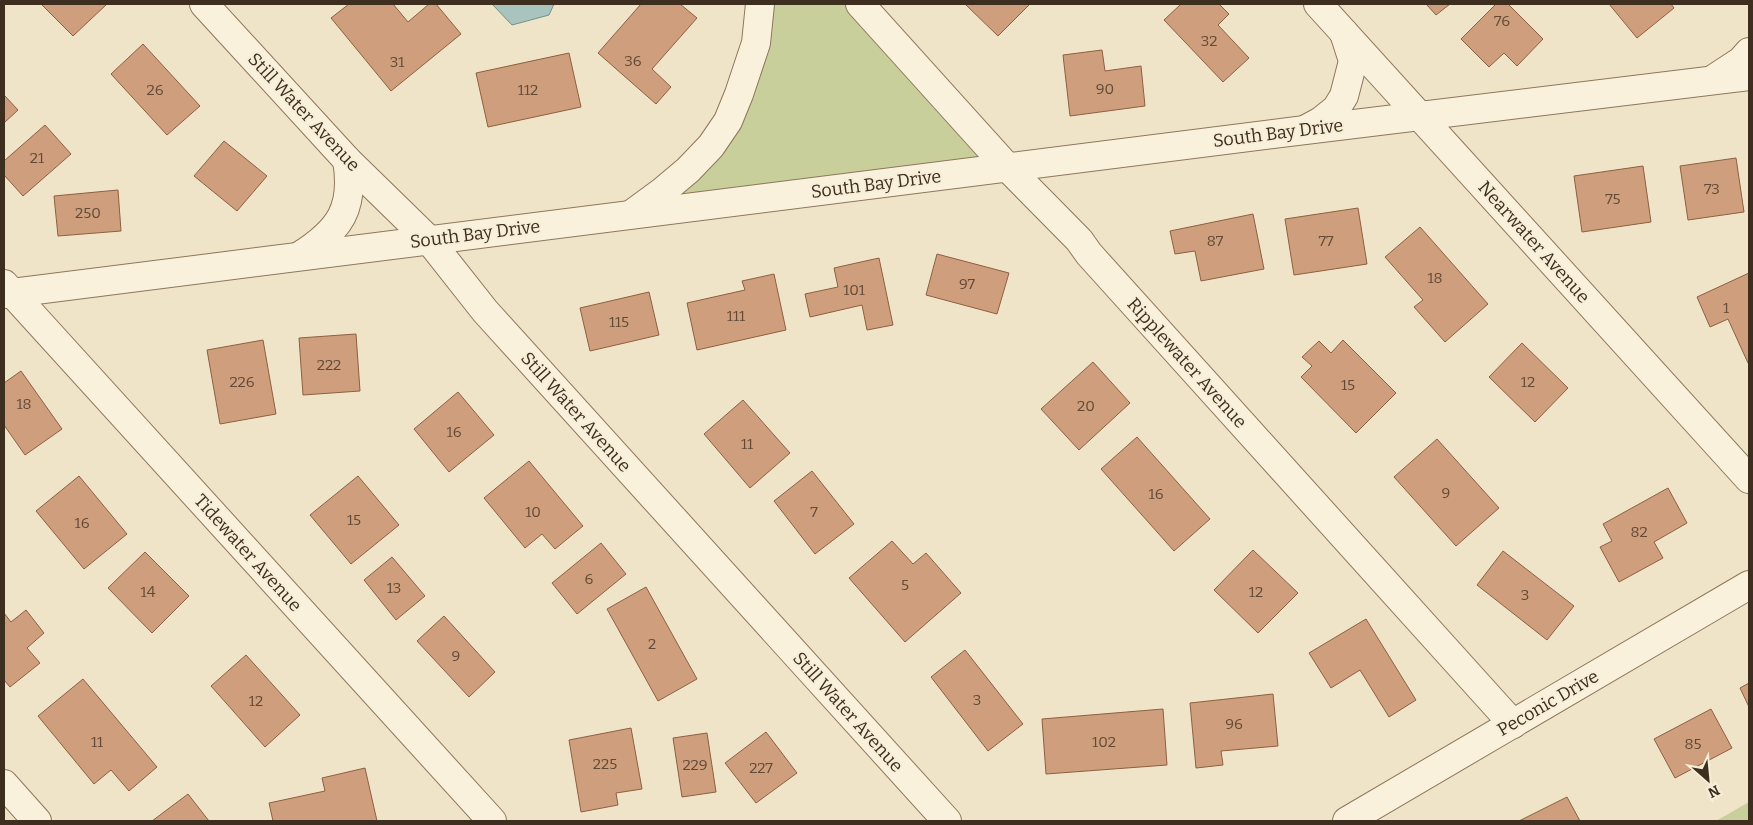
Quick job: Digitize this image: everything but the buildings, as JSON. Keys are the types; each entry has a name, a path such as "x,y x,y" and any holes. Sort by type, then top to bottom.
{"street":[{"name":"Still Water Avenue","path":"204,4 347,160 428,240 485,312 947,821"},
{"path":"631,214 688,170 711,146 728,121 756,43 760,4"},
{"name":"Ripplewater Avenue","path":"860,4 1007,167 1079,240 1102,269 1513,724"},
{"name":"Nearwater Avenue","path":"1318,4 1749,480"},
{"path":"1305,130 1321,121 1336,109 1344,96 1353,62 1344,32"},
{"path":"1712,80 1741,61 1749,52"},
{"name":"South Bay Drive","path":"6,290 298,257 1007,167 1749,76"},
{"path":"298,257 322,241 341,220 347,202 350,179 347,160"},
{"name":"Tidewater Avenue","path":"6,290 492,821"},
{"name":"Peconic Drive","path":"1347,821 1749,584"},
{"path":"4,784 37,821"}],"green space":[{"path":"765,4 854,4 1001,165 642,210 726,136"},
{"path":"1749,802 1749,821 1716,821"}],"water":[{"path":"492,4 554,4 549,15 512,25"}]}
